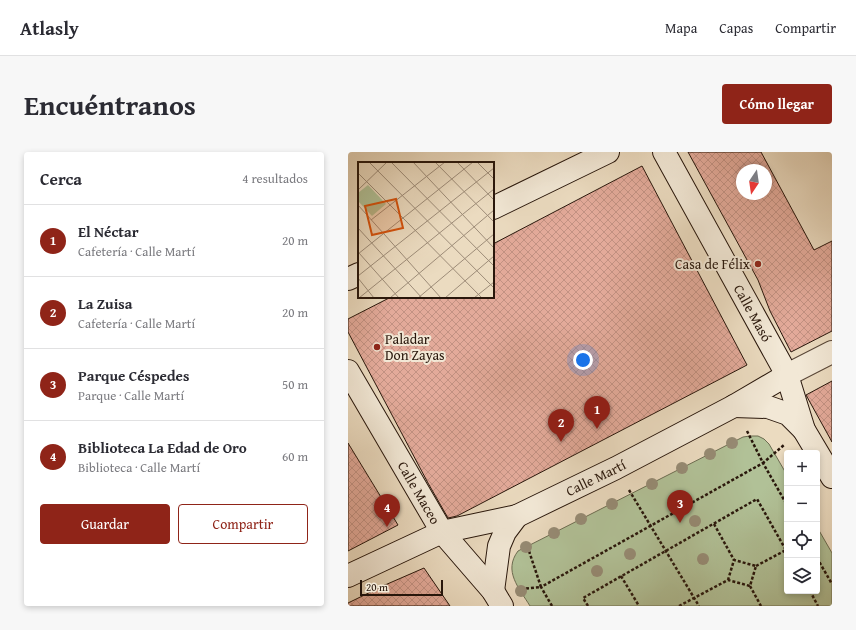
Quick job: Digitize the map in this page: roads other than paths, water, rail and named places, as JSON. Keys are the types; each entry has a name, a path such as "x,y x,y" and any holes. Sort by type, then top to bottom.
{"main road":[{"path":"494,208 608,152"},
{"name":"Calle Masó","path":"664,152 787,375 804,430 832,478"},
{"path":"348,279 358,274"},
{"name":"Calle Martí","path":"348,576 442,532 517,516 616,468 734,406 787,375 832,352"},
{"name":"Calle Maceo","path":"348,371 442,532 497,599"},
{"path":"734,406 768,407 788,414 804,430"},
{"path":"497,599 499,546 505,532 517,516"}],"place":[{"name":"Casa de Félix","path":"758,264"},
{"name":"Paladar Don Zayas","path":"377,347"},
{"name":"El Néctar","path":"597,429"},
{"name":"La Zuisa","path":"561,442"},
{"name":"Parque Céspedes","path":"680,523"},
{"name":"Biblioteca La Edad de Oro","path":"387,527"}]}
